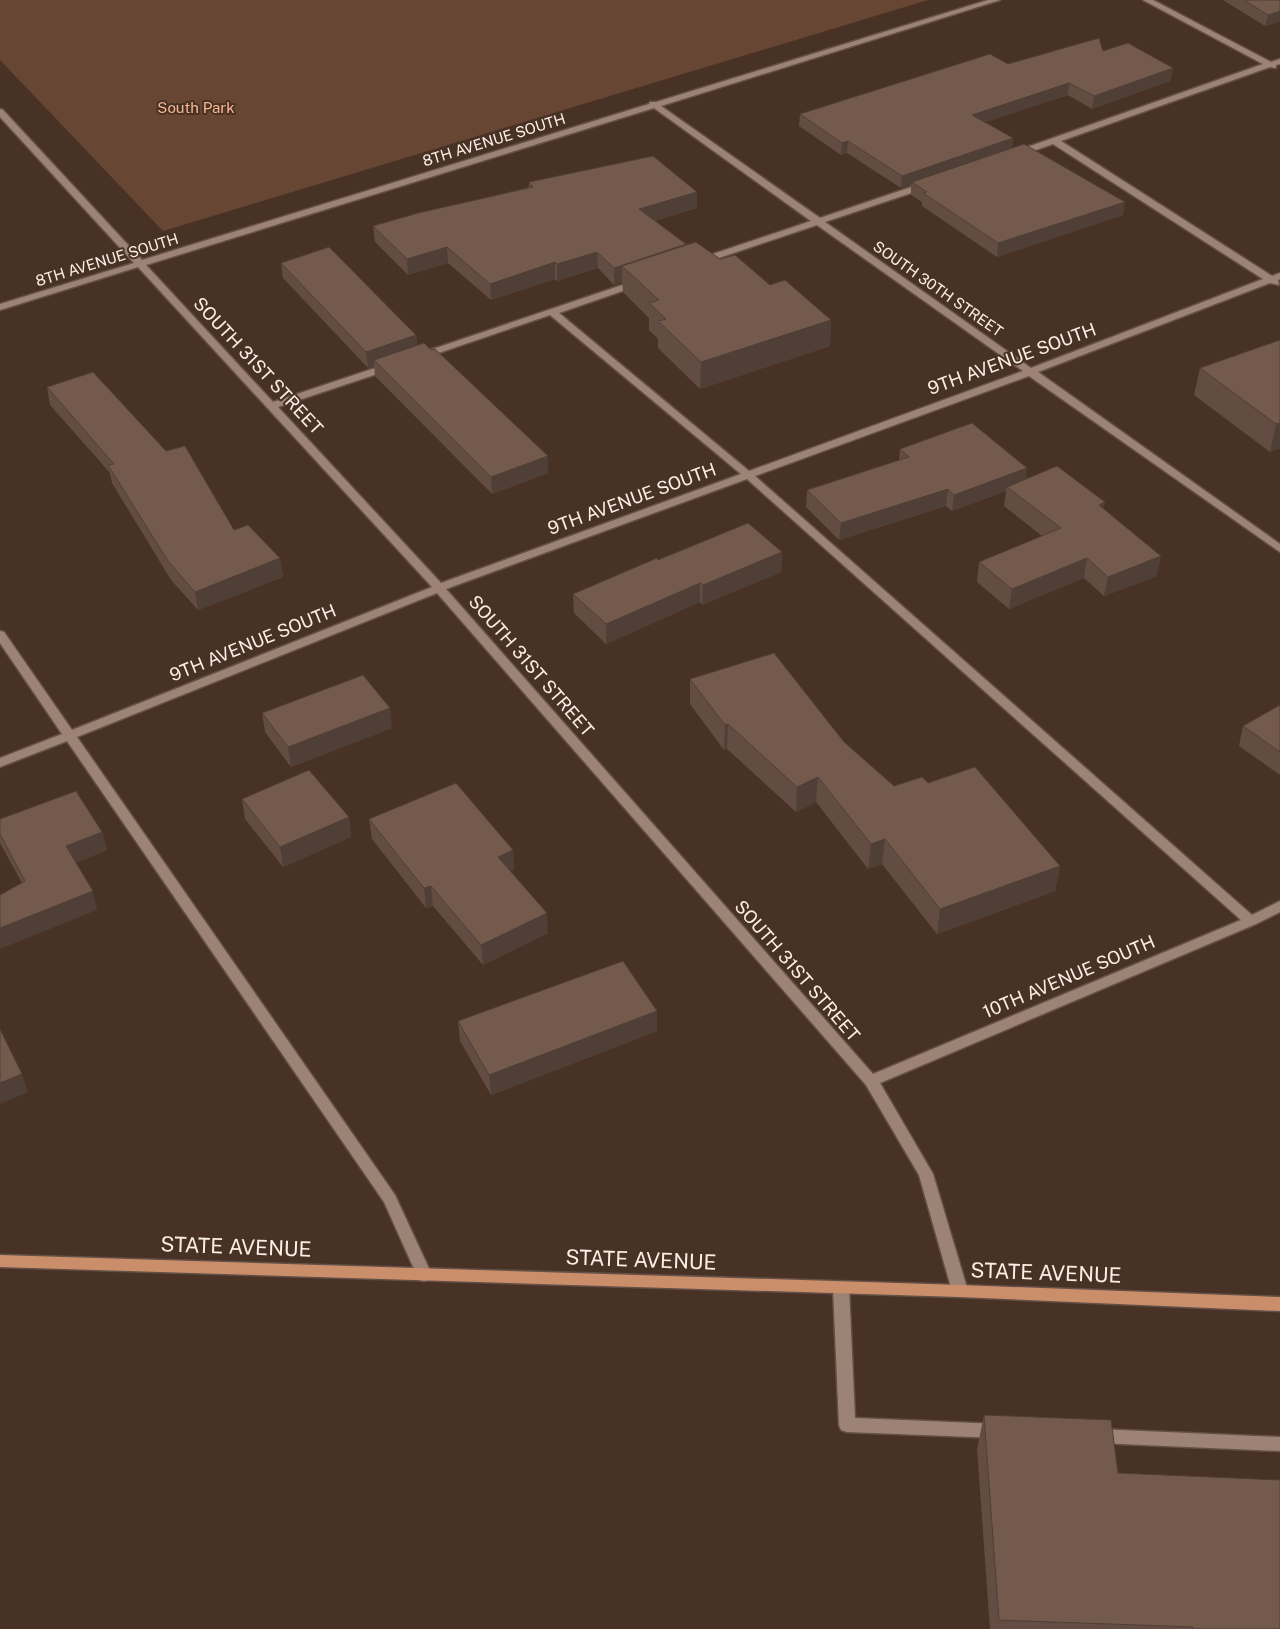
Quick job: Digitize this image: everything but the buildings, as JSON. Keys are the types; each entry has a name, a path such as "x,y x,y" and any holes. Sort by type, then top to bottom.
{"main road":[{"name":"STATE AVENUE","path":"0,1261 960,1291 1280,1304"}],"street":[{"name":"8TH AVENUE SOUTH","path":"0,307 653,104 996,0"},
{"path":"1146,0 1280,70"},
{"path":"1010,156 1280,61"},
{"name":"SOUTH 30TH STREET","path":"653,104 1280,549"},
{"name":"SOUTH 31ST STREET","path":"0,112 439,588 871,1081 926,1174 960,1291"},
{"path":"1055,141 1277,280"},
{"path":"694,264 936,182"},
{"path":"272,406 646,280"},
{"name":"9TH AVENUE SOUTH","path":"0,763 439,588 1277,280"},
{"path":"552,312 748,475 1251,921"},
{"path":"0,635 390,1199 424,1274"},
{"name":"10TH AVENUE SOUTH","path":"871,1081 1251,921 1280,906"},
{"path":"841,1288 847,1425 1014,1432"},
{"path":"1083,1435 1280,1444"}],"green space":[{"name":"South Park","path":"0,0 928,0 163,231 0,60"}]}
